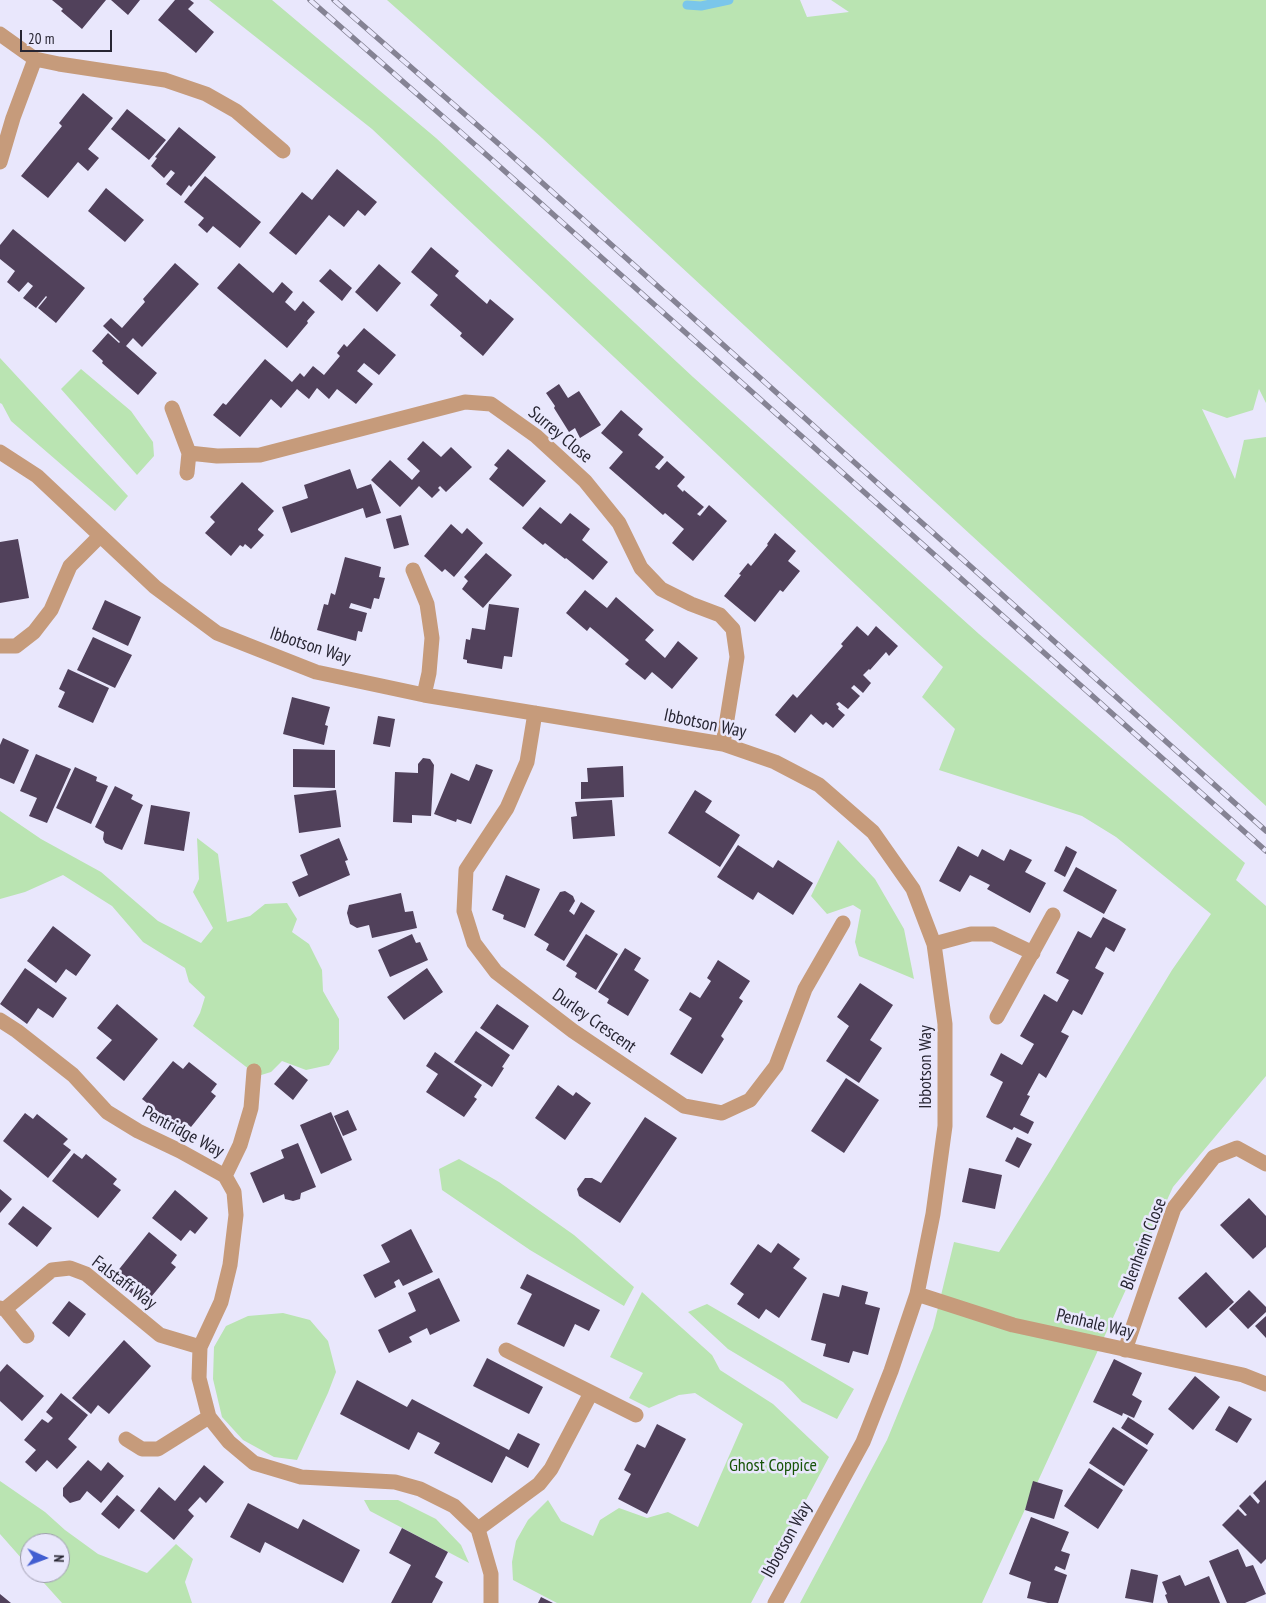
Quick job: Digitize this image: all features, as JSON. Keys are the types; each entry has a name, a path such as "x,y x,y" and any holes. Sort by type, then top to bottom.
{"street":[{"path":"0,34 35,59 97,71 164,80 206,94 236,112 283,151"},
{"path":"0,162 12,118 35,59"},
{"name":"Surrey Close","path":"189,453 217,456 260,455 465,402 491,404 536,436 585,481 619,523 641,568 661,589 691,604 720,615 733,629 737,657 722,744"},
{"path":"172,408 189,453 187,473"},
{"name":"Ibbotson Way","path":"0,452 37,476 155,587 217,632 316,672 424,695 722,744 775,762 819,785 873,832 912,890 934,944 946,1024 945,1126 933,1214 918,1294 891,1371 863,1442 774,1603"},
{"path":"0,646 16,646 34,632 50,610 70,566 100,536"},
{"path":"413,570 427,604 432,638 429,673 424,695"},
{"name":"Durley Crescent","path":"535,714 527,762 507,808 466,870 464,911 474,943 496,972 573,1031 684,1106 722,1112 750,1100 776,1066 805,988 843,923"},
{"path":"997,1017 1053,915"},
{"path":"934,944 971,934 992,934 1033,953"},
{"name":"Pentridge Way","path":"0,1020 17,1031 72,1075 107,1112 138,1131 180,1151 225,1176 234,1192 236,1215 230,1265 221,1302 200,1347 199,1378 209,1417 229,1442 254,1463 300,1477 395,1482 420,1489 454,1506 478,1529"},
{"path":"225,1176 240,1145 251,1108 254,1071"},
{"name":"Blenheim Close","path":"1125,1350 1174,1208 1214,1158 1237,1148 1266,1164"},
{"name":"Falstaff Way","path":"27,1336 2,1309 52,1270 70,1268 86,1274 160,1335 200,1347"},
{"name":"Penhale Way","path":"918,1294 1013,1325 1243,1375 1266,1384"},
{"path":"506,1350 636,1415"},
{"path":"491,1603 491,1574 478,1529 539,1484 551,1469 592,1393"},
{"path":"126,1439 142,1449 158,1449 209,1417"}],"green space":[{"path":"209,0 272,0 436,138 693,377 979,634 1245,863 1236,880 1266,906 1266,1076 1173,1187 982,1603 800,1603 887,1440 933,1328 954,1242 999,1252 1172,970 1211,914 1116,837 1082,816 939,770 955,729 922,697 943,667 372,129"},
{"path":"387,0 800,0 807,17 849,12 831,0 1266,0 1266,403 1259,389 1253,410 1227,418 1202,409 1235,479 1244,440 1266,437 1266,806 542,138"},
{"path":"0,358 128,496 115,511 11,421 0,403"},
{"path":"81,369 131,411 153,442 154,456 137,475 61,389"},
{"path":"0,811 41,839 101,872 158,921 201,943 213,928 193,892 199,879 197,838 218,854 227,922 250,916 265,904 287,903 297,919 292,932 309,944 322,970 323,991 339,1019 339,1049 329,1065 306,1070 282,1061 271,1072 258,1076 193,1026 205,997 189,982 185,968 143,942 112,906 63,875 25,892 0,899"},
{"path":"838,840 875,879 904,929 914,979 859,956 855,942 861,910 853,905 827,914 811,896"},
{"path":"459,1159 499,1182 574,1235 634,1287 624,1306 530,1250 442,1190 439,1169"},
{"name":"Ghost Coppice","path":"642,1292 712,1355 720,1370 773,1404 829,1457 751,1603 557,1603 513,1580 512,1562 516,1541 528,1520 548,1500 561,1521 593,1536 600,1520 619,1508 647,1518 668,1512 698,1527 743,1424 695,1393 679,1395 649,1408 629,1398 643,1373 610,1357"},
{"path":"707,1304 854,1389 837,1419 802,1402 783,1382 728,1349 688,1312"},
{"path":"283,1313 310,1320 328,1341 336,1372 297,1460 274,1457 243,1440 222,1417 213,1379 214,1347 226,1326 248,1316"},
{"path":"0,1481 45,1512 69,1533 20,1533 20,1557 0,1534"},
{"path":"364,1500 398,1500 436,1519 461,1545 469,1563 370,1511"},
{"path":"70,1534 98,1554 147,1573 176,1544 193,1559 185,1582 192,1603 62,1603 44,1583 70,1583"}],"building":[{"path":"52,0 106,0 82,29 61,11 63,9"},
{"path":"111,0 140,0 128,15"},
{"path":"175,0 190,0 194,3 188,9 214,32 196,53 158,20"},
{"path":"83,93 113,118 88,149 99,158 88,171 78,162 48,198 21,176 62,126 59,123"},
{"path":"127,109 166,140 149,160 111,129"},
{"path":"179,127 216,157 181,196 166,184 175,173 171,170 164,178 151,166 157,158 155,157"},
{"path":"337,169 377,202 365,216 358,210 344,227 329,215 296,255 269,233 302,192 312,200"},
{"path":"205,176 261,222 240,248 213,226 207,233 198,225 204,218 184,202"},
{"path":"106,188 144,220 125,242 88,211"},
{"path":"13,229 85,288 56,323 38,308 46,296 36,308 23,298 33,286 28,282 19,292 7,282 15,271 0,259 0,245"},
{"path":"431,247 459,271 455,276 487,304 490,299 514,319 483,356 460,336 462,333 430,305 438,295 411,272"},
{"path":"175,263 199,284 142,347 133,338 126,346 157,373 138,395 102,363 103,361 92,351 108,333 120,342 103,326 111,318 122,328 145,302 143,299"},
{"path":"239,263 273,293 282,282 293,292 285,302 295,311 303,301 315,312 287,348 217,288"},
{"path":"379,264 401,283 377,312 355,292"},
{"path":"330,269 352,288 342,301 319,281"},
{"path":"364,328 396,355 379,375 364,363 357,371 373,384 356,404 337,389 329,399 317,388 309,399 297,389 281,408 271,399 240,437 213,415 223,403 226,405 265,359 292,382 300,373 304,377 313,366 324,375 340,356 337,353 344,344 347,347"},
{"path":"559,384 568,398 579,391 601,425 580,438 575,428 569,432 546,393"},
{"path":"621,410 643,429 638,435 664,457 655,467 659,470 667,461 685,477 677,486 704,507 697,514 700,516 709,505 727,521 693,561 672,543 684,529 665,513 663,515 609,468 623,452 601,433"},
{"path":"423,441 441,457 451,447 472,467 446,492 440,486 438,488 440,490 432,498 419,486 400,507 371,480 390,460 412,480 420,471 407,459"},
{"path":"508,449 546,481 523,507 489,479 498,468 494,465"},
{"path":"350,469 357,489 371,484 381,513 366,518 363,508 291,533 282,507 308,498 304,485"},
{"path":"242,482 274,511 258,529 264,535 251,549 245,544 243,547 240,545 231,556 205,533 215,522 210,517"},
{"path":"540,507 561,524 570,513 590,529 582,540 608,562 593,580 566,558 545,543 543,545 522,528"},
{"path":"401,515 409,545 394,549 386,519"},
{"path":"451,524 462,534 467,528 483,543 454,577 445,569 442,572 424,556"},
{"path":"775,533 796,551 788,561 800,571 783,592 780,590 755,622 724,596 741,575 739,574 748,563 751,566"},
{"path":"18,539 29,598 0,603 0,542"},
{"path":"486,553 512,575 483,608 462,589 468,581 464,577"},
{"path":"345,557 381,567 379,577 385,578 379,599 374,598 371,609 351,603 349,608 367,613 362,632 358,631 356,641 317,630 324,604 328,605 331,593 335,595"},
{"path":"585,590 607,608 616,597 654,630 645,640 665,658 678,641 698,658 672,689 652,672 645,680 625,664 629,660 590,627 587,631 566,613"},
{"path":"105,600 141,617 128,646 92,629"},
{"path":"489,604 519,608 512,657 504,656 502,669 467,663 467,660 463,659 466,639 470,640 472,628 485,630"},
{"path":"857,626 868,636 876,626 898,646 889,656 886,652 863,675 871,683 863,693 854,685 851,688 860,696 848,709 839,702 836,704 839,707 838,709 845,715 833,728 826,722 823,725 811,714 795,733 775,715 793,694 797,698 843,646 841,644"},
{"path":"93,637 132,655 115,688 77,670"},
{"path":"68,669 109,688 93,723 58,707 65,692 59,689"},
{"path":"292,697 330,707 325,725 328,726 324,745 283,734"},
{"path":"378,716 395,719 390,747 373,744"},
{"path":"3,738 29,750 14,784 0,778 0,745"},
{"path":"293,749 335,750 335,788 293,787"},
{"path":"36,754 71,769 47,823 29,816 37,798 20,791"},
{"path":"423,758 430,759 434,765 431,816 412,815 412,823 393,822 395,772 418,773 418,764"},
{"path":"476,764 493,770 471,824 457,819 456,822 434,814 451,773 469,781"},
{"path":"623,766 624,797 581,799 581,782 588,782 587,768"},
{"path":"75,767 97,777 96,781 108,786 91,824 56,808"},
{"path":"115,786 133,795 131,799 143,805 122,850 105,843 103,839 104,832 95,827"},
{"path":"336,790 341,827 299,833 294,795"},
{"path":"695,790 712,801 705,812 740,835 720,867 668,833"},
{"path":"612,800 615,836 573,839 571,817 577,816 575,802"},
{"path":"151,805 190,812 184,851 144,844"},
{"path":"339,838 348,860 345,861 350,875 299,897 292,882 308,875 300,855"},
{"path":"738,845 773,868 778,860 813,883 793,915 758,892 753,900 717,877"},
{"path":"958,846 978,857 982,849 1004,861 1010,849 1032,860 1025,872 1046,883 1030,913 987,889 990,885 970,875 960,892 939,881"},
{"path":"1066,846 1077,852 1065,877 1054,871"},
{"path":"1076,867 1117,890 1104,914 1063,891"},
{"path":"506,875 540,889 525,928 503,919 504,915 492,910"},
{"path":"565,891 573,896 575,901 569,911 574,915 581,902 595,911 564,961 546,950 549,944 534,935 560,892"},
{"path":"401,893 405,912 413,911 417,928 372,938 369,925 357,928 350,924 347,913 349,905"},
{"path":"1103,917 1126,929 1114,952 1106,947 1095,968 1104,973 1082,1015 1073,1010 1061,1032 1069,1036 1046,1078 1039,1073 1027,1095 1030,1096 1020,1115 1034,1122 1028,1134 1014,1127 1012,1130 986,1117 1003,1082 990,1075 1001,1053 1022,1065 1034,1044 1020,1036 1044,994 1057,1002 1069,980 1056,973 1078,931 1091,938"},
{"path":"53,926 91,955 76,976 66,969 56,983 27,961"},
{"path":"412,934 416,943 420,942 428,960 390,977 378,950"},
{"path":"586,934 618,954 596,990 575,977 577,973 566,966"},
{"path":"625,948 641,958 634,970 649,980 628,1016 607,1003 609,999 598,992"},
{"path":"718,960 750,981 739,998 743,1001 721,1036 724,1039 702,1074 670,1054 692,1018 679,1010 690,992 700,998 711,981 707,978"},
{"path":"25,968 67,998 53,1018 38,1008 27,1024 0,1004"},
{"path":"427,968 443,992 404,1020 387,997"},
{"path":"860,983 893,1005 870,1040 882,1048 859,1083 826,1061 849,1026 837,1017"},
{"path":"117,1004 158,1039 124,1081 96,1058 112,1040 97,1028"},
{"path":"497,1004 529,1026 513,1050 480,1028"},
{"path":"476,1031 510,1055 492,1087 454,1062"},
{"path":"435,1052 482,1085 474,1097 477,1099 464,1117 426,1092 438,1074 426,1066"},
{"path":"173,1061 183,1069 189,1062 217,1084 211,1092 216,1096 191,1127 186,1123 181,1130 142,1099"},
{"path":"290,1065 308,1080 293,1100 274,1084"},
{"path":"846,1078 879,1100 844,1153 811,1131"},
{"path":"558,1085 573,1096 576,1092 591,1103 565,1140 535,1118"},
{"path":"348,1110 357,1130 343,1136 334,1116"},
{"path":"331,1112 352,1160 321,1174 300,1125"},
{"path":"25,1113 33,1119 37,1114 68,1139 63,1144 71,1150 48,1178 3,1141"},
{"path":"645,1117 677,1138 620,1223 579,1196 577,1189 585,1178 592,1178 601,1183"},
{"path":"1017,1137 1032,1144 1019,1168 1005,1161"},
{"path":"298,1143 316,1187 301,1193 300,1199 293,1201 285,1199 284,1194 263,1203 250,1173 284,1158 281,1150"},
{"path":"74,1153 82,1159 86,1154 117,1179 113,1184 121,1190 98,1218 52,1181"},
{"path":"969,1168 1002,1175 995,1209 962,1202"},
{"path":"0,1189 12,1199 0,1213"},
{"path":"175,1190 208,1218 195,1234 190,1230 181,1241 152,1218"},
{"path":"1249,1198 1266,1216 1266,1247 1253,1259 1220,1225"},
{"path":"23,1206 52,1228 37,1247 8,1224"},
{"path":"411,1229 433,1272 403,1286 399,1279 394,1282 396,1287 375,1298 363,1275 390,1262 381,1245"},
{"path":"149,1232 177,1255 171,1263 176,1267 151,1297 146,1293 141,1301 112,1278"},
{"path":"778,1243 800,1259 793,1268 807,1278 779,1318 766,1309 759,1319 737,1304 744,1294 730,1284 758,1244 771,1253"},
{"path":"1206,1272 1234,1302 1206,1328 1178,1298"},
{"path":"527,1274 600,1310 589,1331 575,1324 564,1347 517,1324 532,1294 520,1288"},
{"path":"439,1278 460,1321 430,1335 427,1328 409,1337 412,1342 389,1353 378,1330 416,1311 408,1293"},
{"path":"842,1285 868,1292 865,1304 880,1308 868,1355 853,1351 849,1363 823,1356 826,1344 811,1340 823,1293 839,1297"},
{"path":"1249,1290 1266,1307 1266,1312 1248,1329 1229,1309"},
{"path":"69,1301 86,1314 69,1337 52,1323"},
{"path":"1266,1316 1266,1338 1255,1326"},
{"path":"124,1340 151,1366 109,1414 98,1405 91,1414 72,1398"},
{"path":"487,1358 543,1387 529,1414 473,1386"},
{"path":"1114,1359 1142,1373 1132,1395 1142,1401 1134,1418 1123,1413 1122,1416 1093,1402"},
{"path":"7,1364 44,1396 22,1421 0,1401 0,1372"},
{"path":"1195,1376 1220,1397 1193,1430 1168,1409"},
{"path":"357,1380 407,1407 412,1399 509,1450 518,1433 540,1444 528,1468 506,1456 492,1483 434,1453 440,1443 418,1432 409,1450 340,1414"},
{"path":"61,1393 88,1415 68,1439 77,1447 57,1469 47,1460 36,1472 25,1462 36,1450 24,1440 42,1419 48,1423 53,1418 46,1412"},
{"path":"1229,1406 1252,1419 1237,1443 1215,1430"},
{"path":"1128,1417 1154,1434 1147,1445 1121,1428"},
{"path":"657,1424 686,1439 647,1514 618,1499 631,1474 624,1470 637,1444 645,1448"},
{"path":"1113,1427 1148,1450 1124,1486 1089,1463"},
{"path":"88,1460 101,1471 108,1462 124,1476 101,1503 87,1491 80,1500 70,1503 63,1496 63,1488"},
{"path":"204,1465 224,1482 206,1503 200,1497 188,1510 194,1516 174,1540 140,1511 159,1487 175,1501"},
{"path":"1089,1468 1123,1490 1098,1529 1064,1506"},
{"path":"1266,1480 1266,1559 1261,1564 1222,1525 1238,1509 1245,1516 1247,1515 1239,1506 1250,1495 1258,1504 1260,1501 1253,1493"},
{"path":"1033,1481 1063,1490 1054,1519 1025,1510"},
{"path":"117,1495 135,1510 119,1529 101,1514"},
{"path":"248,1503 298,1529 303,1519 360,1550 343,1583 265,1542 260,1553 230,1537"},
{"path":"1031,1517 1069,1532 1061,1551 1070,1554 1065,1570 1056,1566 1054,1570 1067,1575 1058,1603 1048,1603 1027,1598 1031,1582 1009,1574"},
{"path":"402,1528 448,1552 435,1577 443,1582 432,1603 391,1603 411,1565 389,1553"},
{"path":"1238,1549 1246,1567 1253,1565 1266,1594 1245,1603 1227,1603 1209,1561"},
{"path":"1131,1569 1158,1575 1153,1603 1125,1598"},
{"path":"1180,1575 1185,1586 1209,1576 1220,1603 1168,1603 1165,1595 1167,1594 1162,1582"},
{"path":"0,1594 11,1603 0,1603"},
{"path":"541,1597 553,1603 538,1603"}],"waterway":[{"path":"687,5 701,6 729,0"}],"railway":[{"path":"310,0 490,158 1266,851"},
{"path":"334,0 500,145 1266,831"}]}
